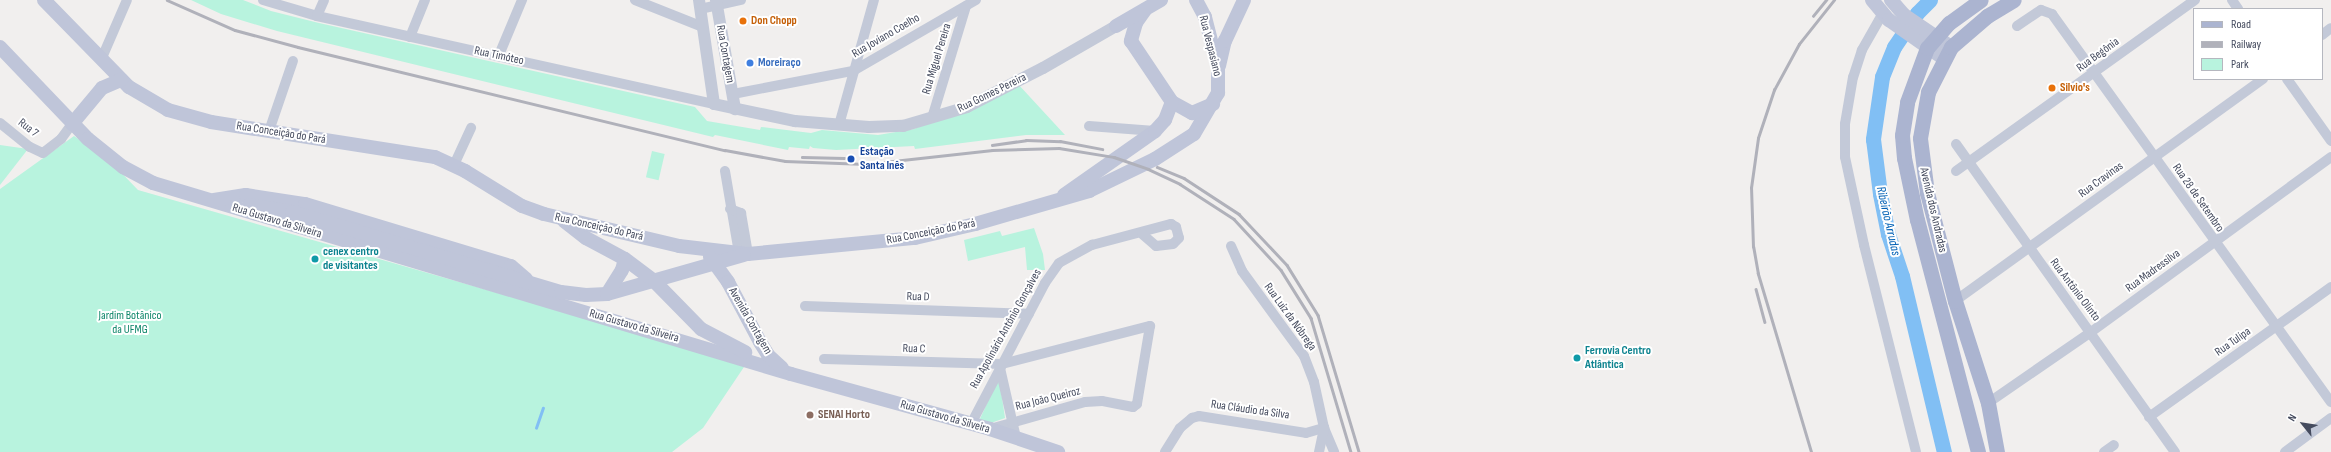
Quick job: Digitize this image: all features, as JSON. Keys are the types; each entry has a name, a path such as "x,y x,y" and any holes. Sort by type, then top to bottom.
{"main road":[{"name":"Rua Conceição do Pará","path":"44,0 121,80 149,101 175,112 211,122 435,158 454,165 522,206 560,218 704,249 743,253 915,238 1054,202 1089,191 1121,176 1194,134"},
{"name":"Rua Vespasiano","path":"1194,134 1213,104 1219,86 1218,68 1205,17 1196,0"},
{"path":"1218,68 1225,41 1244,0"},
{"path":"1872,0 1891,7 1927,40 1947,53"},
{"name":"Avenida dos Andradas","path":"1978,452 1917,220 1904,158 1902,135 1907,102 1927,40 1959,14 1981,0"},
{"name":"Avenida dos Andradas","path":"1996,452 1988,403 1955,301 1927,193 1920,138 1928,92 1947,53 1987,16 2014,0"},
{"path":"1131,41 1136,23 1155,3"},
{"name":"Rua Gomes Pereira","path":"1110,28 1155,3"},
{"path":"1110,28 1131,41 1172,102 1192,113 1213,104"},
{"name":"Rua Gustavo da Silveira","path":"0,48 86,137 138,176 209,201 785,371 990,429 1058,452"},
{"path":"72,124 102,88 121,80"},
{"path":"1054,202 1155,131 1165,120 1172,102"},
{"name":"Rua Gustavo da Silveira","path":"209,201 292,212 561,292 586,295 607,294 655,282 716,264 743,253"},
{"path":"560,218 586,238 625,259 655,282 701,329 785,371"},
{"path":"704,249 728,282"},
{"name":"Avenida Contagem","path":"743,253 732,269 728,282 768,355 785,371"},
{"path":"607,294 622,270 625,259"}],"street":[{"path":"101,60 127,0"},
{"name":"Rua Timóteo","path":"262,0 317,16 499,55 735,109"},
{"path":"317,16 324,0"},
{"path":"410,37 425,0"},
{"path":"499,55 522,0"},
{"path":"635,0 703,27"},
{"path":"700,5 741,0"},
{"path":"839,125 874,0"},
{"name":"Rua Joviano Coelho","path":"733,94 853,71 976,0"},
{"name":"Rua Begônia","path":"1956,171 2095,74 2196,0"},
{"name":"Rua Contagem","path":"716,3 735,109"},
{"name":"Rua Contagem","path":"700,5 714,104"},
{"name":"Rua Miguel Pereira","path":"932,118 966,6"},
{"path":"1891,7 1862,50 1853,77 1845,124 1845,157 1862,238 1916,452"},
{"name":"Rua 28 de Setembro","path":"2017,26 2037,12 2045,10 2052,14 2214,242 2278,326 2331,402"},
{"name":"Rua Gomes Pereira","path":"735,109 782,119 839,125 886,127 932,118 967,107 1043,68 1110,28"},
{"path":"2323,34 2331,28"},
{"path":"269,131 293,61"},
{"name":"Rua Cravinas","path":"1955,301 2262,80"},
{"path":"2288,80 2331,141"},
{"name":"Rua 7","path":"0,123 30,147 43,153 61,139 72,124"},
{"path":"1089,126 1155,131"},
{"path":"454,165 471,128"},
{"path":"61,139 86,137"},
{"name":"Rua Antônio Olinto","path":"1956,144 2028,249 2090,332 2175,452"},
{"name":"Rua Madressilva","path":"1988,403 2090,332 2331,157"},
{"path":"725,171 730,209 741,213 743,253"},
{"name":"Rua Apolinário Antônio Gonçalves","path":"971,424 1045,283 1059,263 1092,245 1142,234"},
{"name":"Rua Luiz da Nóbrega","path":"1231,246 1242,271 1304,356 1314,382 1324,428 1334,452"},
{"name":"Rua Tulipa","path":"2149,417 2331,287"},
{"name":"Rua D","path":"805,306 1029,314"},
{"name":"Rua C","path":"824,359 1001,366 1150,326 1137,404"},
{"path":"1001,366 1016,438"},
{"name":"Rua João Queiroz","path":"990,429 1085,402 1102,402 1133,407 1137,404"},
{"name":"Rua Cláudio da Silva","path":"1165,452 1180,428 1192,418 1199,416 1306,432 1324,428"},
{"path":"2285,452 2331,418"},
{"path":"1319,452 1324,428"},
{"path":"2104,452 2114,445"}],"green space":[{"path":"191,0 243,0 271,11 319,23 695,107 707,121 760,130 761,127 811,133 822,130 878,135 914,129 1018,84 1065,135 1026,135 915,149 914,146 836,150 813,148 810,146 809,149 789,147 788,150 715,135 713,137 277,31 221,14"},
{"name":"Jardim Botânico da UFMG","path":"74,136 110,161 138,190 746,364 703,428 672,452 0,452 0,189"},
{"path":"0,145 28,149 0,185"},
{"path":"652,151 665,154 659,180 646,177"},
{"path":"1034,228 1043,254 1045,270 1027,270 1025,247 968,261 964,240 1000,231 1002,236"},
{"path":"999,377 1005,418 988,424 979,421"}],"waterway":[{"name":"Ribeirão Arrudas","path":"1930,0 1917,13 1894,47 1882,77 1873,139 1880,194 1888,234 1902,276 1944,452"},
{"path":"536,428 543,408"}],"railway":[{"path":"167,0 235,30 298,47 725,150 785,161 866,164 992,150 1059,148 1114,157 1148,169 1180,184 1234,219 1281,270 1311,318 1351,452"},
{"path":"1813,16 1826,0"},
{"path":"1811,452 1758,274 1753,247 1751,188 1758,138 1774,90 1799,44 1834,0"},
{"path":"992,145 1026,140 1060,141 1102,149"},
{"path":"802,157 844,158"},
{"path":"1157,167 1184,178 1239,214 1287,265 1318,315 1359,452"},
{"path":"1756,289 1765,322"}],"place":[{"name":"Don Chopp","path":"743,21"},
{"name":"Moreiraço","path":"750,63"},
{"name":"Silvio's","path":"2052,88"},
{"name":"Estação Santa Inês","path":"851,159"},
{"name":"cenex centro de visitantes","path":"315,259"},
{"name":"Ferrovia Centro Atlântica","path":"1577,358"},
{"name":"SENAI Horto","path":"810,415"}]}
